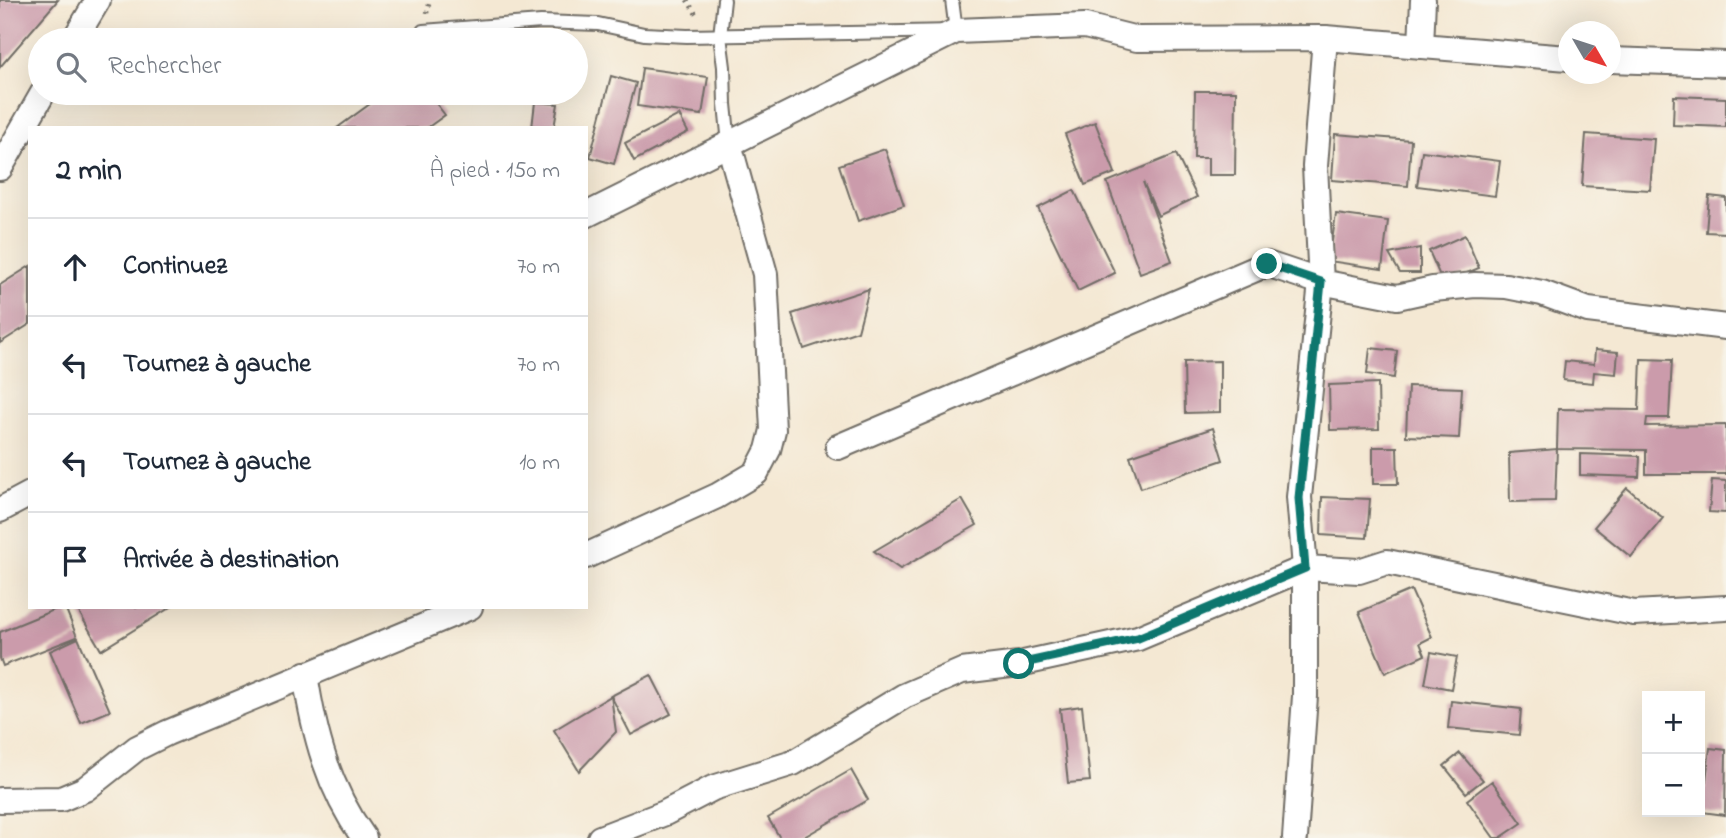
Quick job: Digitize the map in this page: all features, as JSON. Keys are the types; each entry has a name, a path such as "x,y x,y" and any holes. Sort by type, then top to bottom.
{"street":[{"path":"82,28 99,0"},
{"path":"1420,46 1423,0"},
{"path":"588,214 956,31 1085,26 1137,39 1325,37 1558,57"},
{"path":"1295,838 1305,696 1305,568 1299,498 1321,282 1315,166 1325,37"},
{"path":"1621,60 1726,65"},
{"path":"0,168 36,105"},
{"path":"588,555 716,496 756,473 768,450 773,430 765,274 729,144"},
{"path":"838,447 1267,264 1321,282 1396,297 1433,289 1475,285 1506,286 1542,293 1588,310 1726,327"},
{"path":"0,510 28,495"},
{"path":"600,838 665,813 713,788 793,763 904,696 962,671 1019,664 1138,638 1305,568 1359,571 1387,562 1634,613 1726,608"},
{"path":"0,800 61,799 85,789 137,748 196,720 465,609"},
{"path":"305,674 314,728 324,762 354,824 364,838"}],"lane":[{"path":"724,0 720,36 729,144"},
{"path":"462,28 541,22 598,24 644,34 720,36 956,31 952,0"}],"building":[{"path":"0,0 58,0 34,28 28,28 28,35 0,67"},
{"path":"642,68 708,77 702,115 637,106"},
{"path":"611,76 636,83 614,164 590,157"},
{"path":"1195,91 1236,91 1235,175 1208,175 1208,158 1194,158"},
{"path":"1674,96 1726,98 1726,127 1673,125"},
{"path":"369,105 437,105 445,115 430,126 340,126"},
{"path":"535,105 558,105 554,126 532,126"},
{"path":"679,115 688,132 634,161 625,143"},
{"path":"1095,122 1115,173 1085,185 1065,134"},
{"path":"1335,134 1411,140 1408,186 1332,180"},
{"path":"1586,134 1654,139 1650,190 1582,186"},
{"path":"885,149 904,205 858,221 839,165"},
{"path":"1422,151 1500,161 1495,196 1417,186"},
{"path":"1176,154 1197,197 1158,216 1143,182 1172,261 1140,273 1107,182"},
{"path":"1074,190 1115,273 1078,291 1038,208"},
{"path":"1709,196 1726,198 1726,233 1706,232"},
{"path":"1336,214 1388,221 1382,269 1329,261"},
{"path":"1465,235 1479,268 1443,283 1429,251"},
{"path":"1420,248 1420,273 1400,273 1389,254"},
{"path":"28,267 28,325 0,343 0,285"},
{"path":"869,289 858,331 804,349 792,314"},
{"path":"1370,348 1397,351 1394,378 1367,374"},
{"path":"1595,350 1618,352 1616,374 1594,372 1593,383 1563,380 1565,361 1594,364"},
{"path":"1641,359 1672,360 1669,418 1647,418 1646,426 1726,425 1726,474 1646,474 1646,450 1557,449 1558,409 1639,410"},
{"path":"1220,361 1220,412 1185,413 1184,362"},
{"path":"1378,383 1379,429 1330,430 1329,385"},
{"path":"1408,386 1462,388 1459,438 1406,436"},
{"path":"1213,428 1223,460 1141,488 1130,456"},
{"path":"1373,447 1397,447 1398,484 1373,484"},
{"path":"1557,449 1555,501 1510,502 1509,453"},
{"path":"1580,454 1640,456 1639,477 1580,475"},
{"path":"1712,480 1726,481 1726,513 1709,512"},
{"path":"1627,488 1663,518 1631,557 1594,527"},
{"path":"1322,497 1370,499 1367,538 1321,535"},
{"path":"962,499 977,525 900,569 874,551"},
{"path":"1411,590 1432,637 1420,643 1425,655 1385,673 1359,612"},
{"path":"56,609 66,609 77,637 3,666 0,658 0,632"},
{"path":"77,609 168,609 101,650"},
{"path":"78,638 110,711 81,723 50,651"},
{"path":"1431,652 1457,657 1451,689 1425,684"},
{"path":"651,675 671,714 631,735 611,696"},
{"path":"611,696 616,732 579,771 554,730"},
{"path":"1451,701 1521,709 1519,735 1448,728"},
{"path":"1082,706 1090,781 1068,783 1060,709"},
{"path":"1710,748 1726,750 1725,815 1705,812"},
{"path":"1460,753 1483,780 1466,793 1444,766"},
{"path":"851,770 868,800 802,838 780,838 768,818"},
{"path":"1492,781 1522,823 1500,838 1494,838 1467,800"}],"route":[{"path":"1019,664 1138,638 1305,568 1299,498 1321,282 1267,264"}]}
